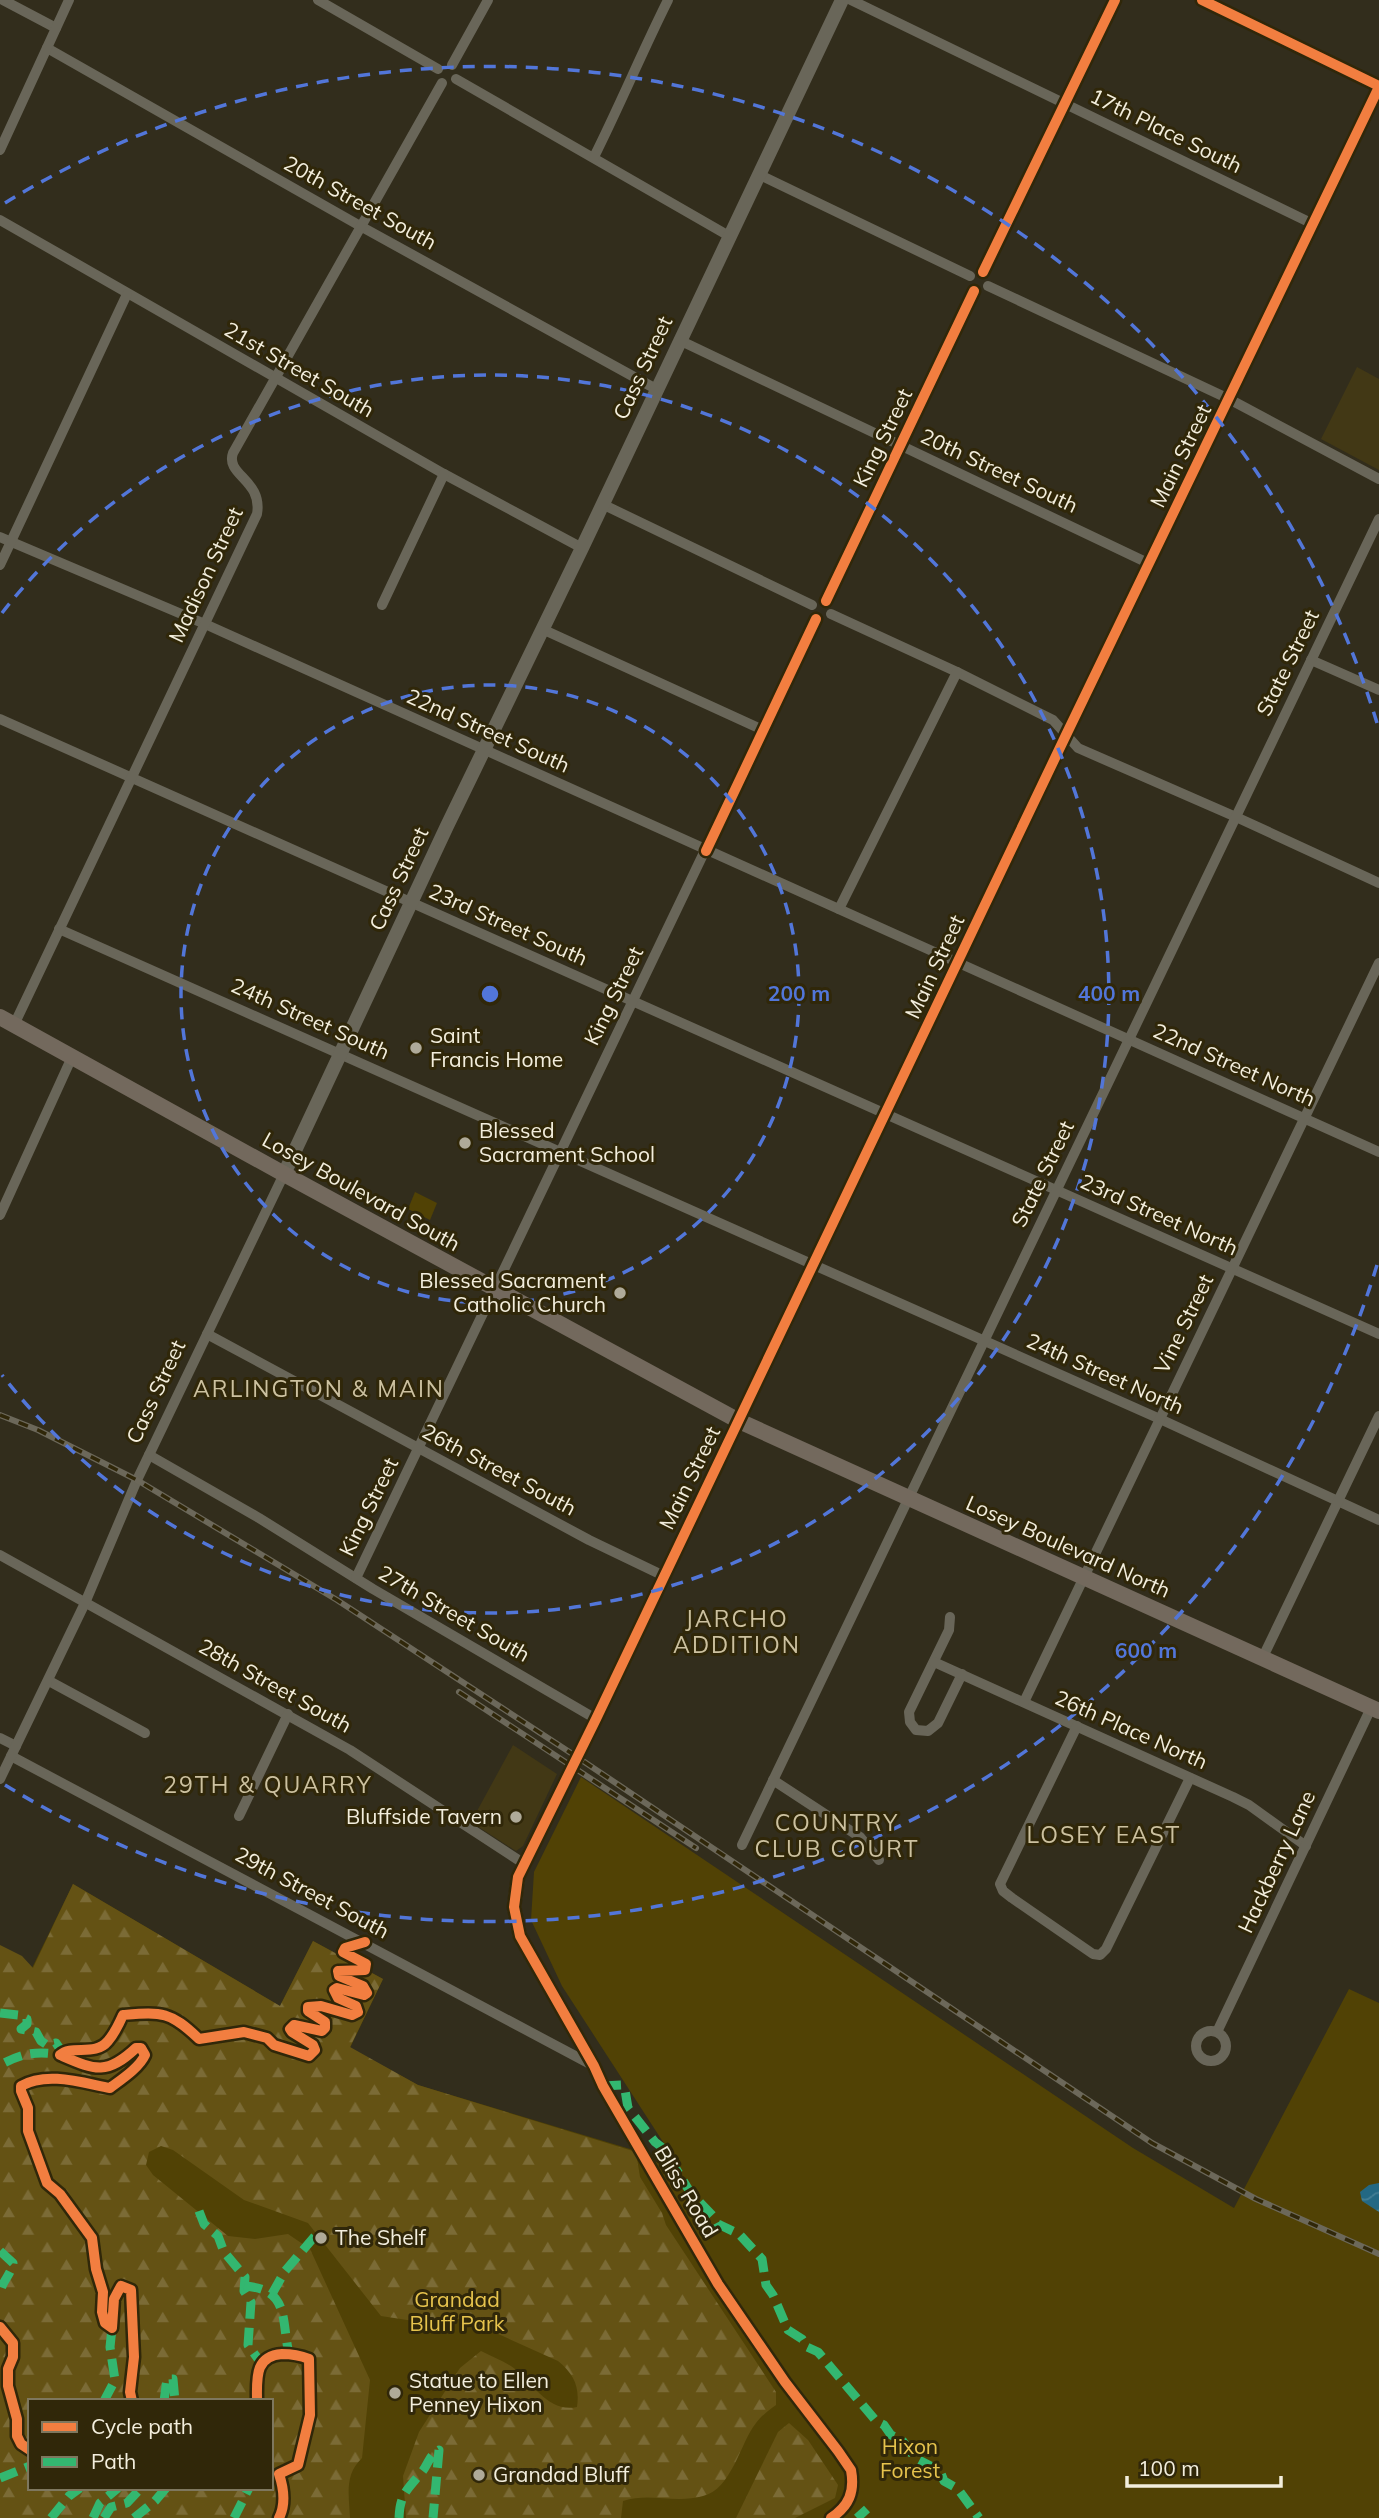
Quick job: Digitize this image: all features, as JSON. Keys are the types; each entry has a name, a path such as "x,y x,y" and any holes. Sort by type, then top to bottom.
{"main road":[{"name":"Losey Boulevard South","path":"7,1021 494,1289 739,1420"},
{"name":"Losey Boulevard North","path":"739,1420 1375,1710"}],"street":[{"path":"3,0 56,28"},
{"path":"0,150 69,0"},
{"path":"317,0 438,69"},
{"path":"452,65 488,0"},
{"path":"594,157 628,89 633,69 667,0"},
{"name":"Cass Street","path":"0,1779 85,1602 149,1455 842,0"},
{"name":"17th Place South","path":"850,0 1313,224"},
{"path":"983,272 1115,0"},
{"path":"1202,0 1379,86"},
{"name":"20th Street South","path":"47,48 656,388"},
{"path":"446,64 452,65 456,70 456,79 452,83 442,83 438,79 438,69 446,64"},
{"path":"456,79 729,236"},
{"name":"Madison Street","path":"7,1021 60,929 257,514 257,493 233,467 231,458 442,83"},
{"name":"Main Street","path":"523,1863 596,1719 1379,86"},
{"path":"758,174 970,276"},
{"name":"21st Street South","path":"0,220 444,474 582,548"},
{"path":"977,271 983,272 988,276 988,286 984,291 974,291 968,285 970,276 977,271"},
{"path":"988,286 1229,399 1379,479"},
{"name":"King Street","path":"826,601 974,291"},
{"path":"0,565 5,539 127,294"},
{"name":"20th Street South","path":"680,340 1150,564"},
{"path":"382,606 444,474"},
{"path":"602,504 812,605"},
{"name":"State Street","path":"741,1845 1379,519"},
{"name":"22nd Street South","path":"5,539 205,624 706,851 959,962"},
{"path":"817,600 826,601 832,608 831,614 826,619 816,619 811,613 812,605 817,600"},
{"path":"831,614 957,672 1052,720 1078,748 1379,883"},
{"name":"King Street","path":"356,1578 816,619"},
{"path":"542,629 763,730"},
{"path":"1311,660 1379,691"},
{"path":"839,909 957,672"},
{"name":"23rd Street South","path":"0,719 886,1114"},
{"name":"24th Street South","path":"60,929 814,1266"},
{"name":"22nd Street North","path":"959,962 1379,1152"},
{"name":"Vine Street","path":"1024,1702 1379,963"},
{"path":"0,1215 72,1056"},
{"name":"23rd Street North","path":"886,1114 1379,1334"},
{"name":"24th Street North","path":"814,1266 1160,1419 1379,1520"},
{"name":"26th Street South","path":"207,1334 286,1375 418,1450 589,1540 664,1576"},
{"path":"1262,1659 1379,1416"},
{"name":"27th Street South","path":"149,1455 248,1511 356,1578 596,1719"},
{"name":"28th Street South","path":"0,1555 350,1750 523,1863"},
{"path":"950,1617 949,1630 909,1712 910,1722 916,1730 928,1731 938,1723 962,1674"},
{"name":"26th Place North","path":"934,1662 1249,1805 1306,1846"},
{"path":"48,1681 145,1733"},
{"name":"Hackberry Lane","path":"1217,2032 1375,1710"},
{"path":"239,1816 288,1714"},
{"path":"1077,1726 1000,1884 1003,1891 1012,1898 1093,1954 1100,1955 1106,1949 1190,1778"},
{"name":"29th Street South","path":"0,1738 13,1751 594,2066"},
{"path":"773,1780 860,1837 879,1860"},
{"name":"Bliss Road","path":"523,1863 514,1907 520,1936 609,2097 718,2284 796,2399 851,2470 852,2485 847,2505 831,2518"}],"shaded area":[{"path":"1357,367 1379,379 1379,470 1321,439"},
{"path":"513,1745 557,1774 523,1846 516,1851 471,1822"}],"green space":[{"path":"415,1192 437,1203 430,1220 408,1209"},
{"name":"Hixon Forest","path":"581,1777 1133,2148 1234,2208 1349,1989 1379,2003 1379,2518 0,2518 0,1951 32,1968 73,1884 280,2006 313,1941 383,1979 350,2048 418,2085 640,2152 646,2162 676,2162 562,1986 531,1920 534,1872"},
{"name":"Grandad Bluff Park","path":"73,1884 280,2006 313,1941 383,1979 350,2047 418,2085 636,2152 640,2177 662,2213 666,2225 776,2392 776,2405 756,2423 721,2484 713,2492 703,2496 623,2501 621,2518 406,2518 403,2476 419,2432 460,2368 481,2351 515,2369 550,2402 567,2408 577,2407 578,2393 572,2376 558,2361 467,2320 453,2318 427,2323 381,2316 308,2223 244,2200 173,2150 161,2146 149,2152 146,2165 153,2175 228,2236 255,2239 288,2234 310,2249 370,2380 362,2458 350,2478 350,2518 0,2518 0,1945 22,1956 33,1968"},
{"path":"789,2423 808,2440 838,2485 835,2498 795,2518 736,2518 778,2432"}],"water":[{"path":"1379,2183 1379,2212 1362,2201 1360,2192 1369,2185"}],"railway":[{"path":"0,1415 38,1430 137,1480 337,1600 577,1757 1152,2143 1256,2199 1379,2254"},
{"path":"459,1692 696,1848"}],"marked path":[{"path":"0,2013 27,2019 27,2024 21,2029 36,2032 41,2041 47,2045 56,2043 60,2049 60,2055 29,2054 0,2065"},
{"path":"603,2086 621,2085 625,2090 628,2108 655,2142 664,2149 690,2192 718,2224 739,2234 762,2259 766,2285 788,2330 802,2339 807,2347 818,2352 876,2421 884,2425 891,2435 902,2440 915,2458 940,2471 944,2481 958,2489 979,2518"},
{"path":"199,2211 204,2224 218,2236 224,2252 245,2277 244,2291 251,2302 248,2345 261,2363"},
{"path":"272,2294 285,2271 315,2236"},
{"path":"0,2251 13,2263 0,2293"},
{"path":"244,2286 259,2288 276,2300 281,2308 289,2354"},
{"path":"105,2399 115,2380 110,2347 112,2328"},
{"path":"164,2399 167,2379 173,2379 175,2399"},
{"path":"399,2518 405,2493 439,2450 433,2518"},
{"path":"0,2478 28,2467"},
{"path":"51,2518 77,2490"},
{"path":"93,2518 100,2503 116,2490"},
{"path":"104,2518 111,2507 127,2503 139,2490"},
{"path":"134,2518 164,2490"},
{"path":"234,2518 248,2490"},
{"path":"857,2518 867,2509"}],"cycle path":[{"path":"983,272 1115,0"},
{"path":"1202,0 1379,86"},
{"path":"831,2518 842,2509 849,2498 851,2470 785,2382 718,2284 603,2086 520,1936 514,1907 518,1877 1379,87"},
{"path":"826,601 974,291"},
{"path":"706,851 816,619"},
{"path":"132,2399 134,2357 131,2290 121,2286 114,2299 112,2328 105,2323 102,2312 103,2292 96,2269 92,2238 60,2194 47,2183 28,2131 28,2108 21,2086 42,2079 53,2079 110,2088 139,2064 145,2055 141,2048 136,2048 116,2063 100,2068 60,2055 71,2050 90,2050 103,2046 123,2015 165,2015 180,2023 199,2039 244,2032 267,2038 274,2045 309,2056 315,2050 313,2045 290,2029 294,2025 322,2031 325,2028 325,2022 308,2011 308,2007 321,2006 352,2015 358,2012 356,2006 338,1998 334,1990 337,1988 364,1995 367,1993 363,1986 339,1976 338,1971 365,1970 366,1964 343,1952 345,1948 365,1942"},
{"path":"0,2327 13,2343 8,2386 17,2419 17,2436 21,2444 28,2449"},
{"path":"257,2399 259,2370 266,2359 282,2354 309,2359 310,2415 298,2465 279,2474 283,2496 279,2518"}],"place":[{"name":"Saint Francis Home","path":"416,1048"},
{"name":"Blessed Sacrament School","path":"465,1143"},
{"name":"Blessed Sacrament Catholic Church","path":"620,1293"},
{"name":"Bluffside Tavern","path":"516,1817"},
{"name":"The Shelf","path":"321,2238"},
{"name":"Statue to Ellen Penney Hixon","path":"395,2393"},
{"name":"Grandad Bluff","path":"479,2475"}],"district":[{"name":"ARLINGTON & MAIN","path":"319,1389"},
{"name":"JARCHO ADDITION","path":"737,1632"},
{"name":"29TH & QUARRY","path":"268,1785"},
{"name":"LOSEY EAST","path":"1104,1835"},
{"name":"COUNTRY CLUB COURT","path":"837,1836"}]}
